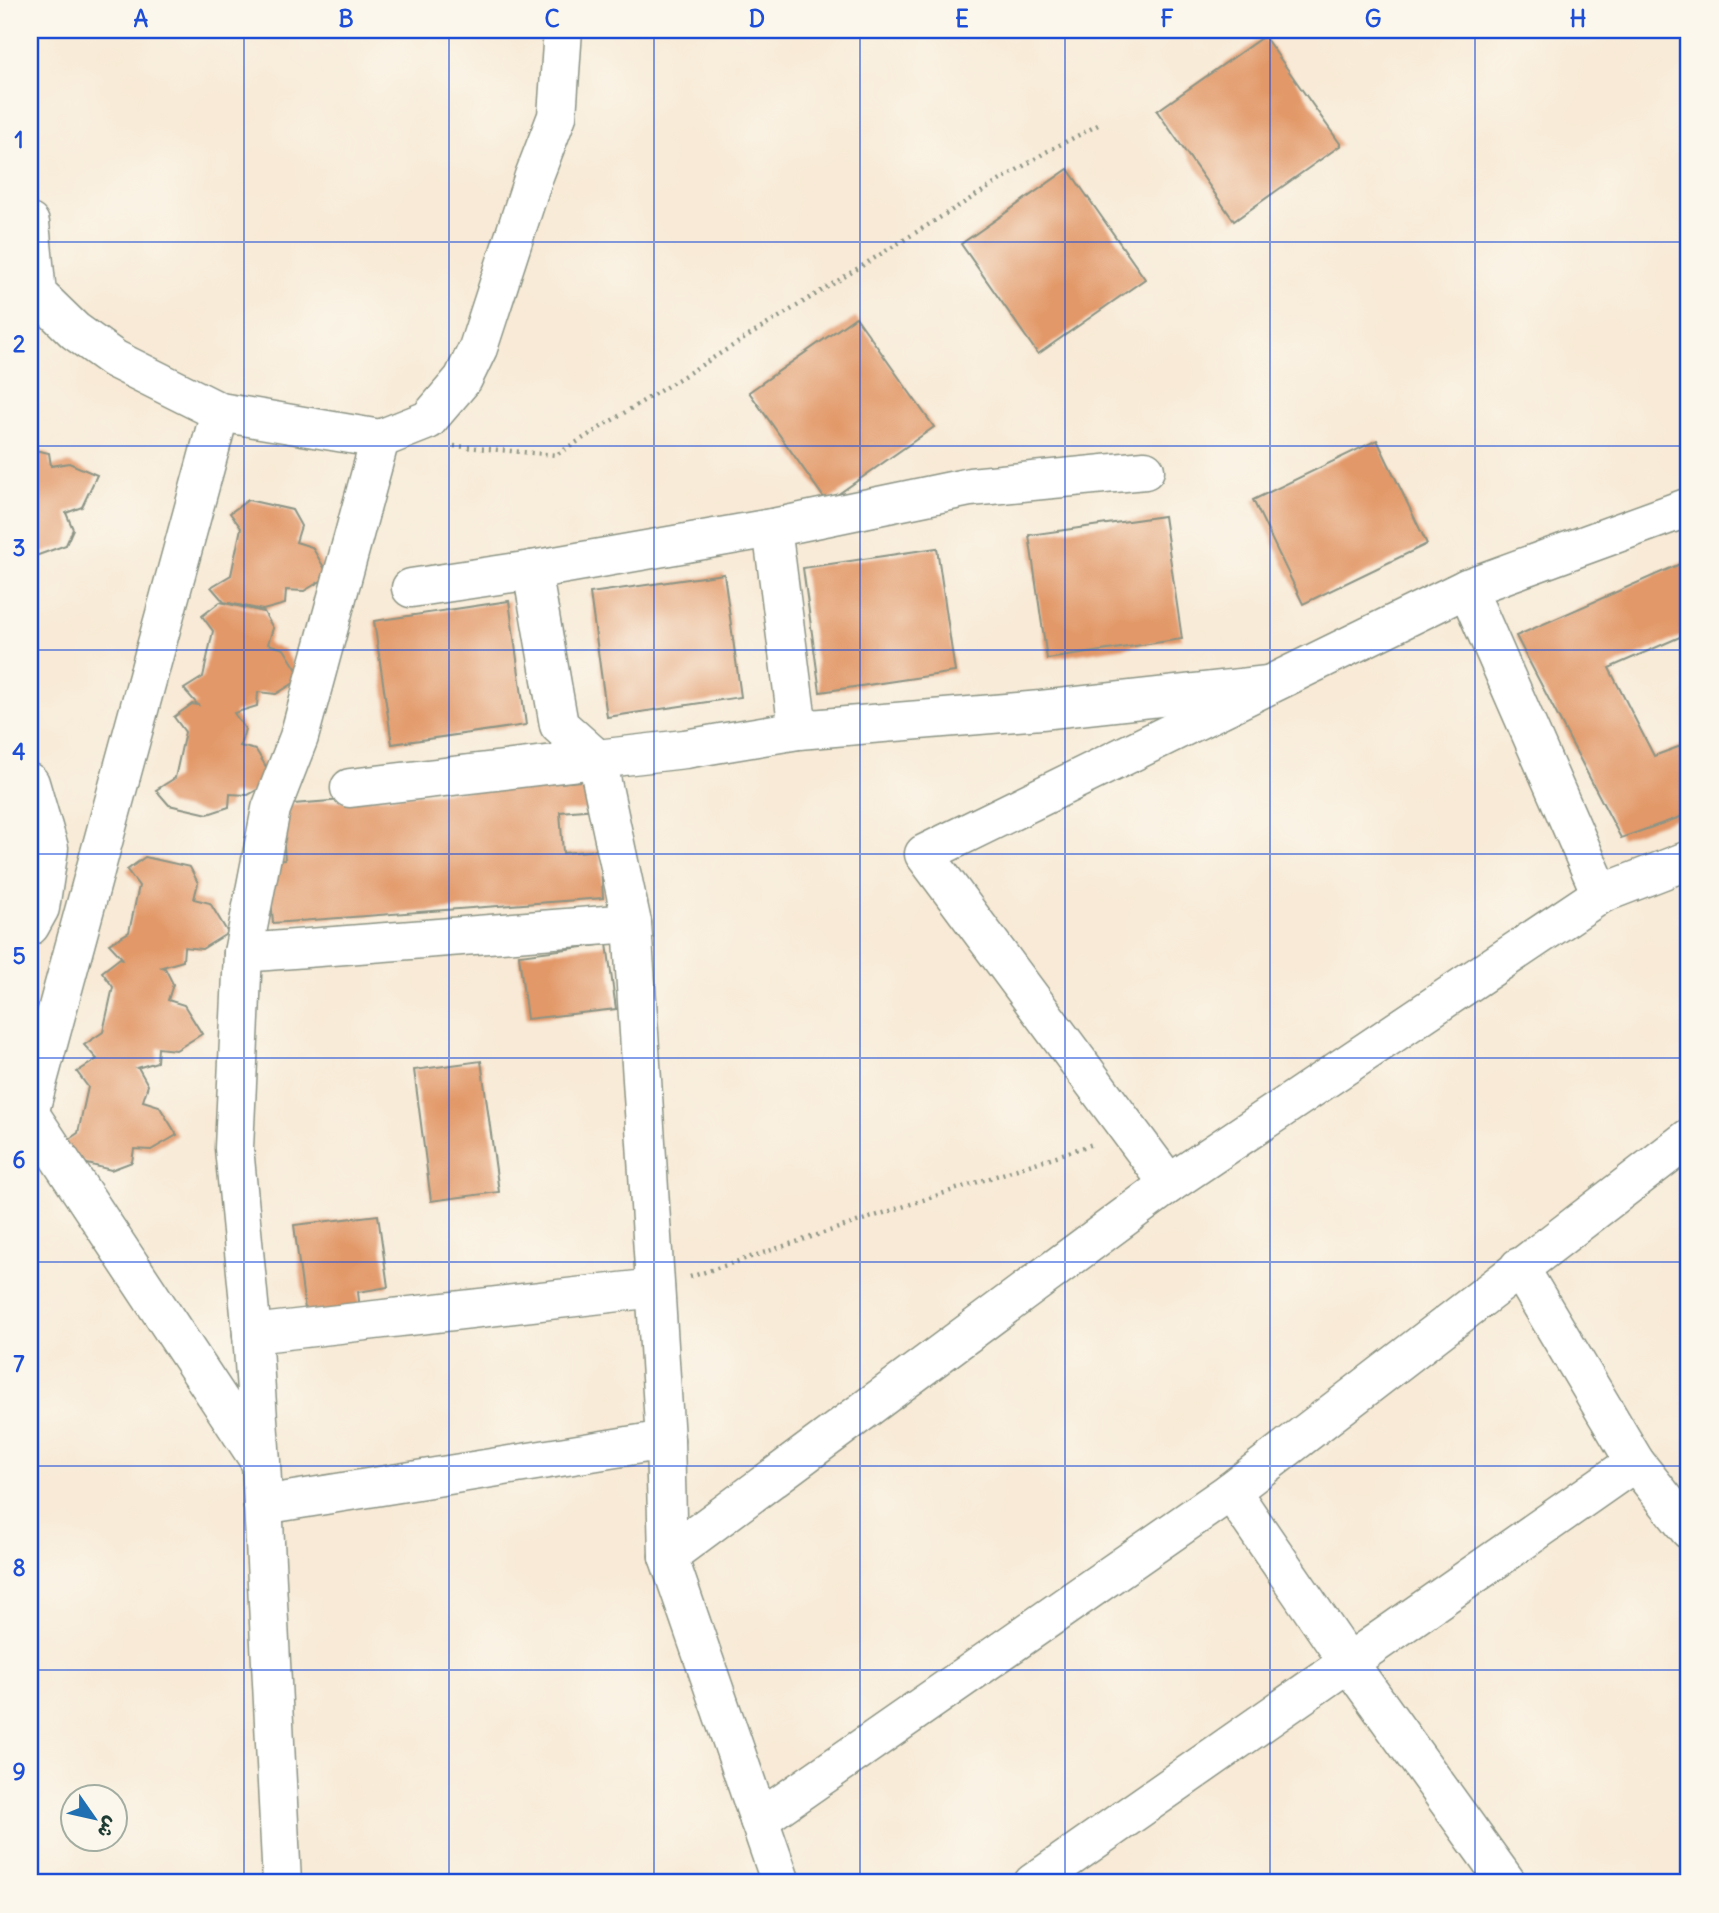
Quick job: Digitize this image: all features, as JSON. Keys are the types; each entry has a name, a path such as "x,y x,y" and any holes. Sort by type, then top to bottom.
{"street":[{"path":"30,223 34,295 75,331 114,359 220,412 380,439 428,420 463,379 478,348 556,116 563,30"},
{"path":"220,412 30,1112 261,1462"},
{"path":"282,1883 261,1462 234,1148 243,953 271,809 299,737 380,439"},
{"path":"411,588 772,528 970,487 1145,470"},
{"path":"1169,1184 924,854 1467,588 1689,507"},
{"path":"772,528 798,730"},
{"path":"532,570 559,725 597,759 632,923 664,1440 668,1556 780,1883"},
{"path":"1467,588 1601,894"},
{"path":"350,788 685,749 798,730 1041,710 1268,685"},
{"path":"30,783 49,848 40,908 30,926"},
{"path":"668,1556 1169,1184 1601,894 1689,860"},
{"path":"243,953 632,923"},
{"path":"759,1820 1231,1491 1689,1138"},
{"path":"1519,1267 1635,1462 1689,1530"},
{"path":"252,1334 655,1288"},
{"path":"263,1505 664,1440"},
{"path":"1044,1880 1348,1662 1635,1462"},
{"path":"1231,1491 1348,1662 1507,1883"}],"path":[{"path":"448,446 556,455 1046,152 1100,124"},
{"path":"655,1288 1130,1132"}],"building":[{"path":"1264,36 1341,145 1234,221 1157,111"},
{"path":"1068,169 1145,279 1038,354 961,244"},
{"path":"856,317 934,427 827,502 749,392"},
{"path":"1377,440 1427,544 1303,604 1253,500"},
{"path":"30,449 49,453 51,466 69,463 97,475 82,507 66,513 73,529 66,545 30,558"},
{"path":"248,500 292,510 301,526 296,542 312,547 329,576 304,591 286,590 285,604 263,610 224,602 211,587 231,575 241,528 230,513"},
{"path":"1164,516 1182,639 1047,659 1029,535"},
{"path":"937,548 955,672 820,692 803,568"},
{"path":"1689,560 1689,633 1609,668 1654,756 1689,743 1689,814 1621,838 1516,636"},
{"path":"724,574 741,697 607,717 590,593"},
{"path":"509,601 526,725 392,744 374,621"},
{"path":"220,602 264,612 273,628 268,644 284,649 302,678 276,694 258,692 257,706 234,713 245,729 240,746 256,750 274,780 248,795 230,794 229,807 208,814 169,805 156,790 175,778 185,732 174,717 192,704 198,705 184,689 203,677 213,631 202,616"},
{"path":"594,780 596,809 560,812 563,853 600,850 603,898 273,923 268,861 285,860 281,805"},
{"path":"145,857 190,867 198,883 194,899 210,903 228,933 202,949 184,947 183,961 162,967 173,984 168,1000 184,1005 202,1034 176,1050 158,1048 157,1062 137,1068 148,1085 143,1101 159,1106 177,1135 151,1150 134,1149 132,1162 111,1170 72,1160 59,1146 78,1133 88,1087 77,1072 97,1059 84,1045 103,1032 113,987 102,972 120,958 123,959 109,944 129,932 139,886 127,870"},
{"path":"607,944 616,1009 527,1019 519,955"},
{"path":"481,1061 499,1192 431,1201 414,1070"},
{"path":"378,1215 388,1287 358,1292 360,1310 306,1317 294,1225"}]}
